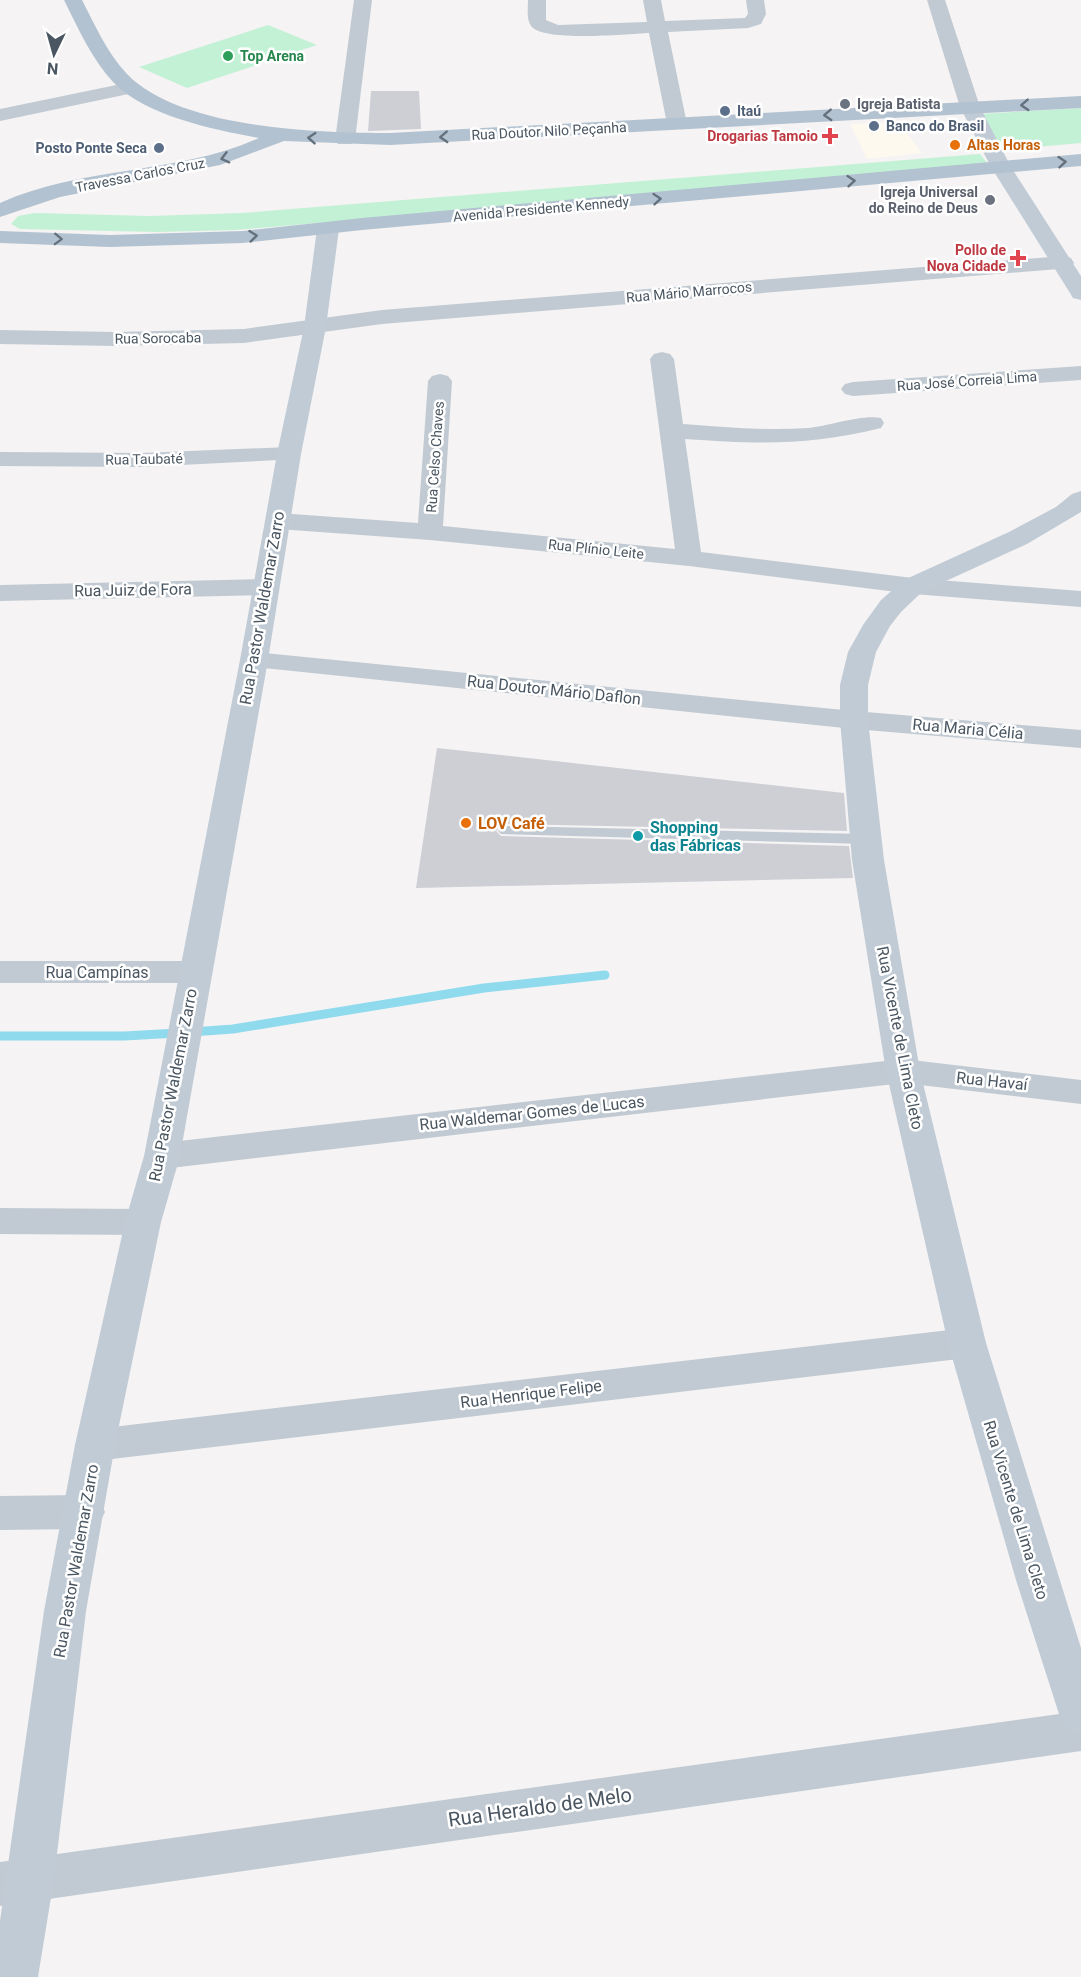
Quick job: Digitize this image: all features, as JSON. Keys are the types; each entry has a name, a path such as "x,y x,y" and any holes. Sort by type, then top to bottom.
{"main road":[{"name":"Rua Doutor Nilo Peçanha","path":"72,0 116,74 131,88 160,104 200,119 279,136 345,140 483,135 1081,102"},
{"name":"Travessa Carlos Cruz","path":"0,211 67,189 233,156 279,136"},
{"name":"Avenida Presidente Kennedy","path":"0,237 110,241 243,237 1081,160"}],"street":[{"path":"345,140 363,0"},
{"path":"537,0 537,20 546,28 582,30 748,23 755,20 757,14 755,0"},
{"path":"652,0 677,124"},
{"path":"936,0 970,107 1001,167 1081,293"},
{"path":"0,115 131,88"},
{"name":"Rua Pastor Waldemar Zarro","path":"14,1977 16,1882 95,1445 143,1222 162,1156 254,660 288,454 315,327 328,229"},
{"name":"Rua Mário Marrocos","path":"315,327 394,316 1063,262"},
{"name":"Rua Sorocaba","path":"0,337 200,338 278,333 315,327"},
{"path":"662,359 689,558"},
{"name":"Rua José Correia Lima","path":"853,389 1081,373"},
{"name":"Rua Celso Chaves","path":"430,532 440,381"},
{"path":"673,431 776,436 807,435 829,433 872,423"},
{"name":"Rua Taubaté","path":"0,459 141,460 288,454"},
{"name":"Rua Vicente de Lima Cleto","path":"1081,499 1065,512 1018,538 913,586 891,606 862,652 854,685 866,839 903,1071 967,1343 1036,1580 1081,1714"},
{"name":"Rua Plínio Leite","path":"278,521 430,532 689,558 913,586 1081,599"},
{"name":"Rua Juiz de Fora","path":"0,593 266,587"},
{"name":"Rua Doutor Mário Daflon","path":"254,660 855,720"},
{"name":"Rua Maria Célia","path":"855,720 1081,739"},
{"name":"Rua Campínas","path":"0,972 195,972"},
{"name":"Rua Havaí","path":"903,1071 1081,1092"},
{"name":"Rua Waldemar Gomes de Lucas","path":"162,1156 903,1071"},
{"path":"0,1221 143,1222"},
{"name":"Rua Henrique Felipe","path":"95,1445 967,1343"},
{"path":"0,1513 84,1512"},
{"name":"Rua Heraldo de Melo","path":"16,1882 1081,1731"}],"lane":[{"path":"506,831 866,839"}],"shaded area":[{"path":"898,122 922,153 867,159 850,124"}],"green space":[{"name":"Top Arena","path":"268,25 317,45 187,88 139,67"},
{"path":"1081,108 1081,143 1003,150 979,114"},
{"path":"980,154 989,165 236,230 157,232 20,229 11,224 18,216 35,213 149,216 242,213"}],"building":[{"path":"371,91 419,91 421,129 368,131"},
{"name":"Shopping das Fábricas","path":"437,748 844,793 847,831 506,824 496,831 501,836 849,846 853,878 416,888"}],"waterway":[{"path":"191,1032 233,1029 484,988 605,975"},
{"path":"0,1036 124,1036 178,1033"}],"place":[{"name":"Top Arena","path":"228,56"},
{"name":"Igreja Batista","path":"845,104"},
{"name":"Itaú","path":"725,111"},
{"name":"Banco do Brasil","path":"874,126"},
{"name":"Drogarias Tamoio","path":"830,136"},
{"name":"Altas Horas","path":"955,145"},
{"name":"Posto Ponte Seca","path":"159,148"},
{"name":"Igreja Universal do Reino de Deus","path":"990,200"},
{"name":"Pollo de Nova Cidade","path":"1018,258"},
{"name":"LOV Café","path":"466,823"},
{"name":"Shopping das Fábricas","path":"638,836"}]}
